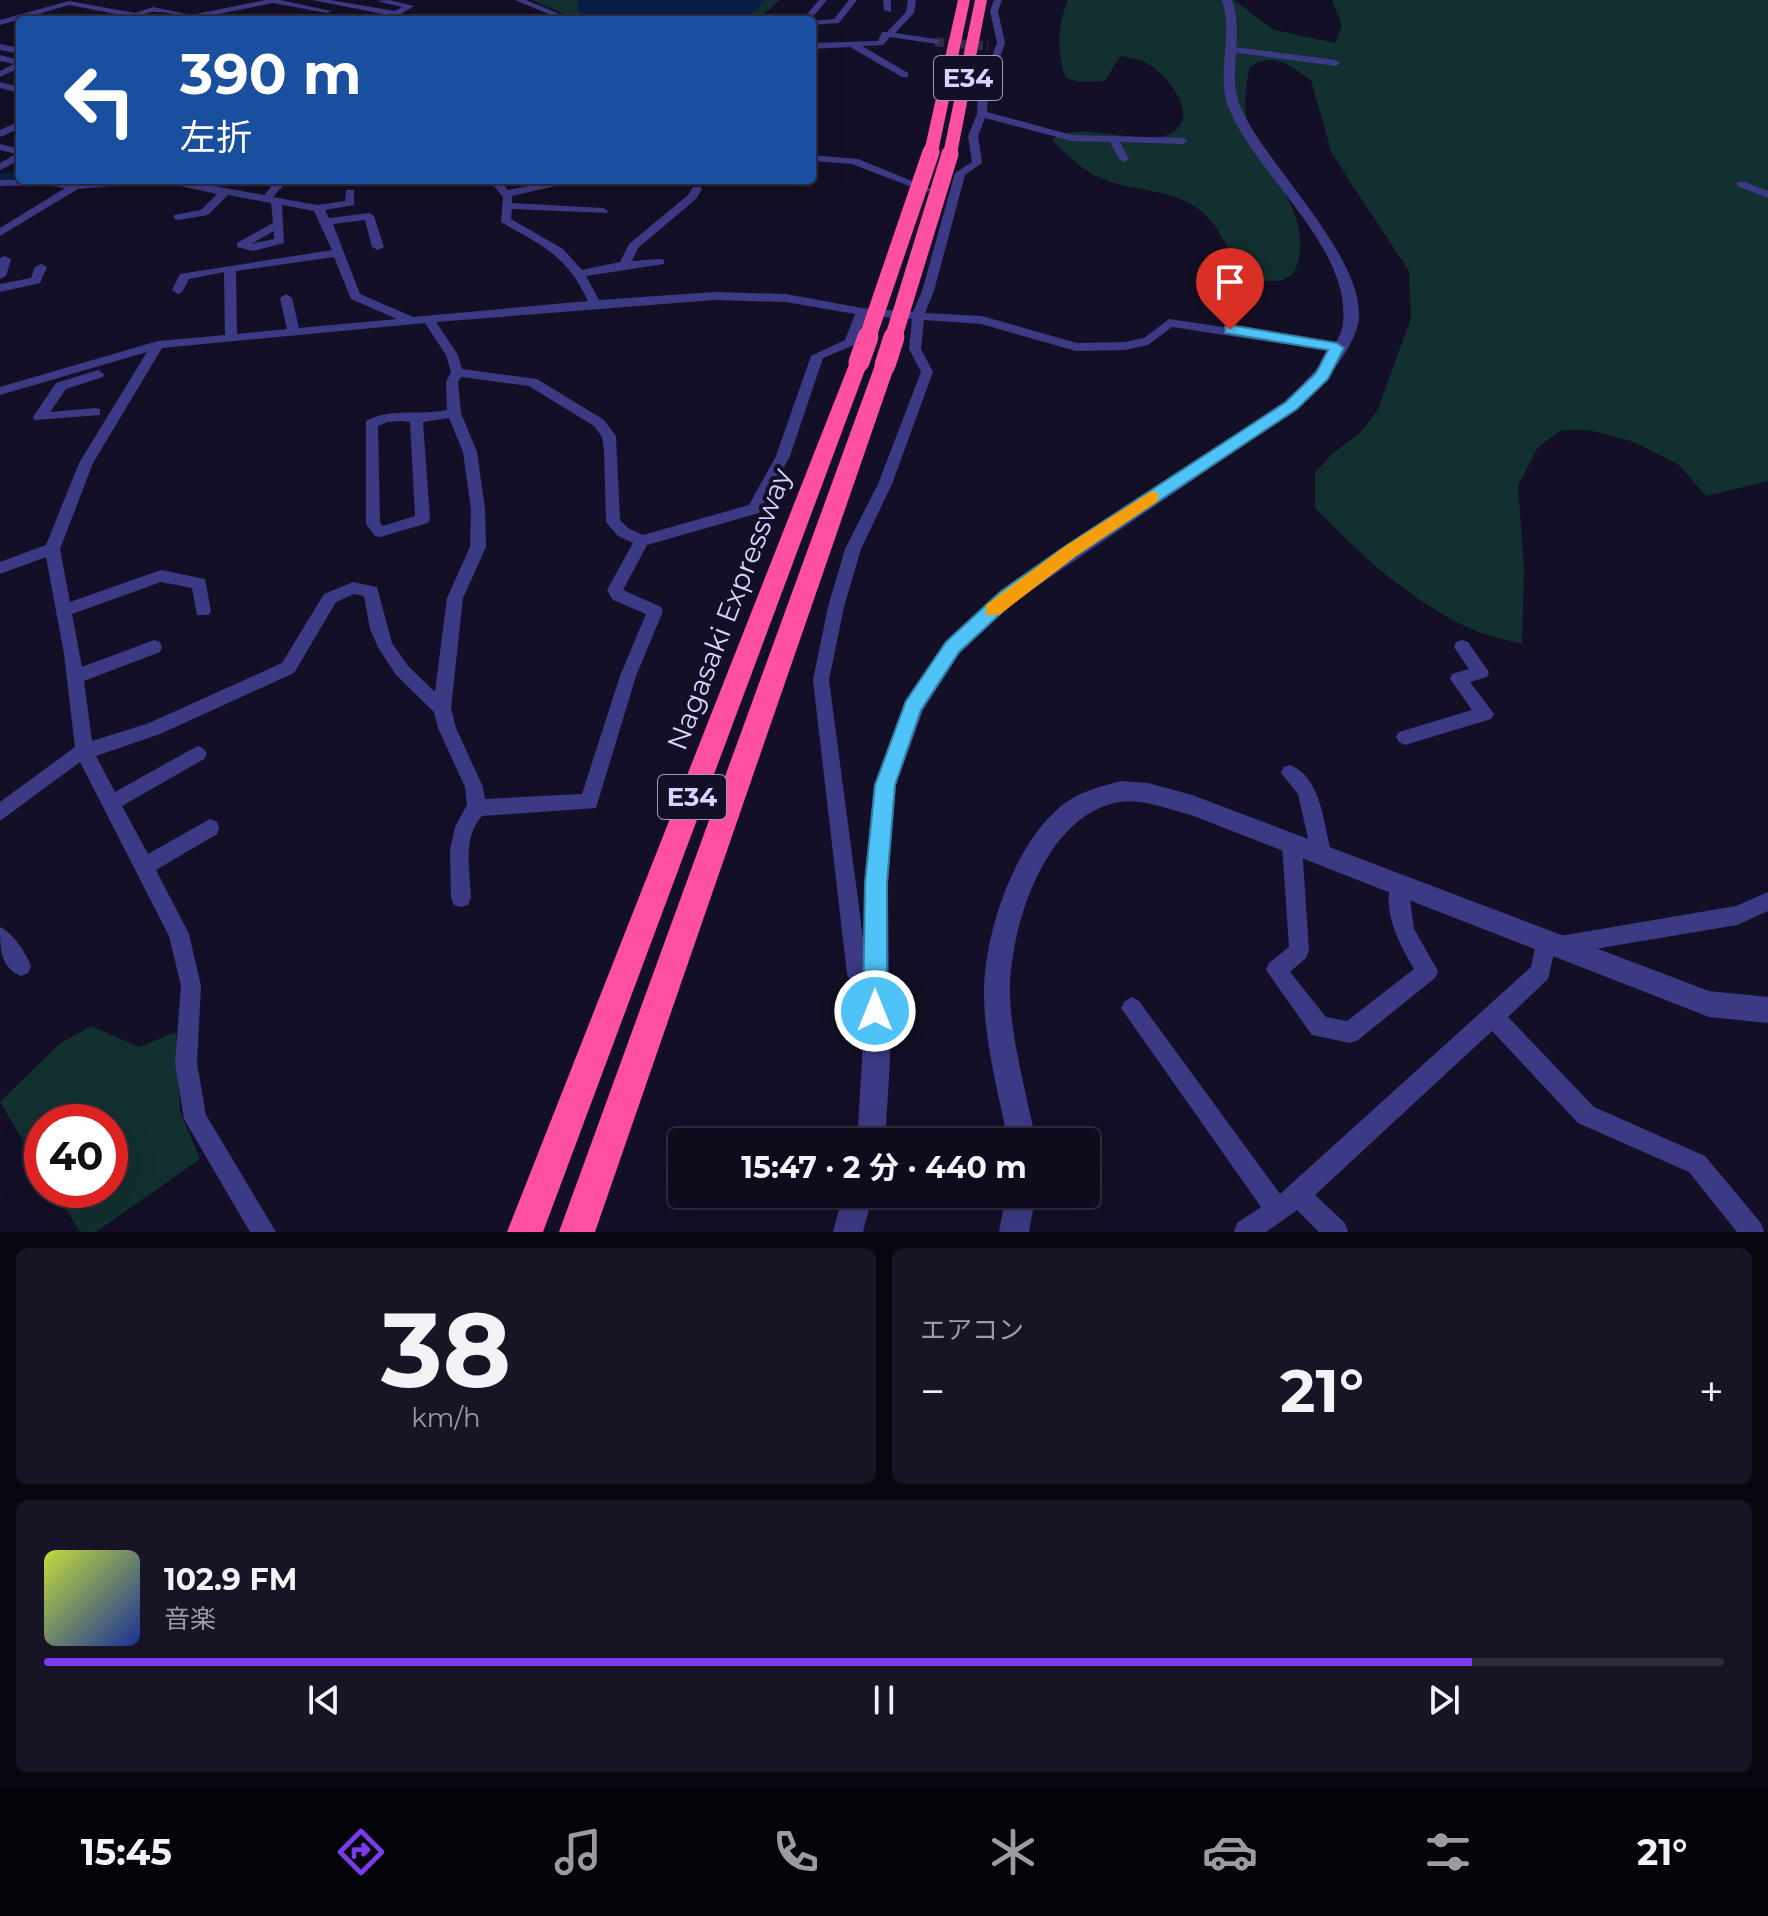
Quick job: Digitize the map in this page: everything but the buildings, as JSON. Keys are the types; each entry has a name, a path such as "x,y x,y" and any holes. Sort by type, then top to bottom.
{"highway":[{"path":"941,115 952,0"},
{"name":"Nagasaki Expressway","path":"577,1232 872,364 941,115 964,0"},
{"name":"Nagasaki Expressway","path":"525,1232 872,364 950,154 981,0"}],"street":[{"path":"0,20 47,0"},
{"path":"168,12 224,0"},
{"path":"316,0 344,2 396,14"},
{"path":"377,0 415,4 392,16"},
{"path":"519,0 560,16"},
{"path":"809,16 823,0"},
{"path":"816,23 836,21 853,0"},
{"path":"887,0 888,10"},
{"path":"816,46 880,43 885,34 910,13 912,0"},
{"path":"875,986 857,974 821,680 836,607 853,549 885,484 927,372 915,349 918,315 960,173 977,163 973,136 982,114 983,92 1000,47 994,11 998,0"},
{"path":"872,1128 876,1061 876,883 885,785 913,707 953,647 1007,597 1070,551 1291,405 1323,376 1351,325 1345,288 1332,257 1243,130 1232,102 1236,30 1227,0"},
{"path":"198,16 274,1 327,11"},
{"path":"242,16 274,1"},
{"path":"318,16 344,2"},
{"path":"16,16 69,3 134,15 153,9 188,16"},
{"path":"258,8 301,16"},
{"path":"885,34 935,42"},
{"path":"852,44 905,75"},
{"path":"988,46 1000,47"},
{"path":"1234,50 1336,63"},
{"path":"982,114 1072,138 1183,141"},
{"path":"1113,138 1124,159"},
{"path":"816,158 854,161 954,201"},
{"path":"60,184 96,184"},
{"path":"185,184 227,185 272,199 317,208 350,203 350,192"},
{"path":"279,224 272,199 281,184"},
{"path":"496,184 506,200 505,220 558,250 583,273 595,304"},
{"path":"506,200 558,184"},
{"path":"1741,184 1768,195"},
{"path":"178,217 204,213 227,185"},
{"path":"0,233 75,186"},
{"path":"624,265 633,246 697,189"},
{"path":"506,200 603,211"},
{"path":"317,208 329,221 336,253 355,296 423,322 452,355 457,372 452,382 454,413 470,452 478,509 478,547 455,598 442,708 447,728 474,787 477,808"},
{"path":"329,221 369,216 378,247"},
{"path":"178,290 184,276 336,253"},
{"path":"0,276 5,259"},
{"path":"583,273 660,262"},
{"path":"0,288 36,281 41,267"},
{"path":"230,268 231,339"},
{"path":"0,391 151,347 595,304 745,294 862,312 982,320 1076,347 1125,346 1148,341 1169,323 1337,348"},
{"path":"286,298 294,334"},
{"path":"457,372 532,382 599,423 609,436 611,450 613,522 623,532 642,541 754,509 783,456 817,356 850,342 862,312"},
{"path":"95,412 40,417 61,386 134,362 151,347"},
{"path":"151,347 86,463 52,549 85,753 179,934 191,986 186,1063 195,1119 264,1232"},
{"path":"416,417 423,519 380,532 373,524 371,424 385,416 454,413"},
{"path":"461,898 460,831 468,815 477,808 589,802 628,676 655,611 619,596 615,590 642,541"},
{"path":"1,560 52,549"},
{"path":"63,611 161,576 199,583 203,611"},
{"path":"0,813 77,754 154,729 288,668 330,598 353,588 371,591 376,632 410,682 442,708"},
{"path":"75,677 154,647"},
{"path":"1405,737 1485,714 1458,679 1481,672 1462,647"},
{"path":"111,803 198,754"},
{"path":"1290,773 1306,790 1322,856"},
{"path":"1020,1128 997,996 1000,946 1013,904 1033,860 1059,821 1089,799 1119,791 1153,794 1709,1004 1768,1010"},
{"path":"144,867 210,828"},
{"path":"1292,845 1299,951 1276,970 1320,1027 1350,1032 1428,971 1406,937 1397,913 1400,885"},
{"path":"1551,943 1737,915 1768,901"},
{"path":"0,937 21,966"},
{"path":"1246,1232 1298,1195 1541,972 1551,943"},
{"path":"1132,1008 1277,1210"},
{"path":"1493,1017 1586,1115 1697,1164 1752,1232"},
{"path":"1298,1195 1336,1232"},
{"path":"848,1232 854,1208"},
{"path":"1014,1232 1018,1208"}],"green space":[{"path":"531,0 780,0 762,16 569,16"},
{"path":"1068,0 1234,0 1274,30 1335,43 1342,26 1332,0 1768,0 1768,481 1706,496 1678,464 1631,441 1589,430 1562,430 1538,447 1518,486 1524,569 1522,644 1456,622 1412,595 1371,562 1315,508 1315,473 1332,454 1361,432 1378,409 1411,318 1409,271 1332,154 1311,80 1274,60 1250,67 1245,97 1249,127 1292,208 1300,242 1297,266 1290,276 1278,281 1262,280 1244,270 1203,212 1174,197 1094,175 1052,140 1079,132 1148,138 1163,136 1175,131 1183,115 1178,95 1171,86 1157,70 1139,60 1120,56 1105,81 1080,82 1066,78 1060,39"},
{"path":"91,1026 139,1047 176,1032 180,1111 200,1159 96,1232 80,1232 65,1208 128,1208 128,1104 24,1104 24,1141 0,1102 59,1044"}],"water":[{"path":"578,0 766,0 751,16 588,16 578,12"}],"waterway":[{"path":"0,179 16,179"}],"tunnel":[{"path":"935,42 988,46"}],"slow traffic":[{"path":"992,610 1070,551 1152,497"}],"route":[{"path":"875,1011 876,883 885,785 913,707 953,647 1007,597 1070,551 1291,405 1323,376 1337,348 1230,330"}]}
